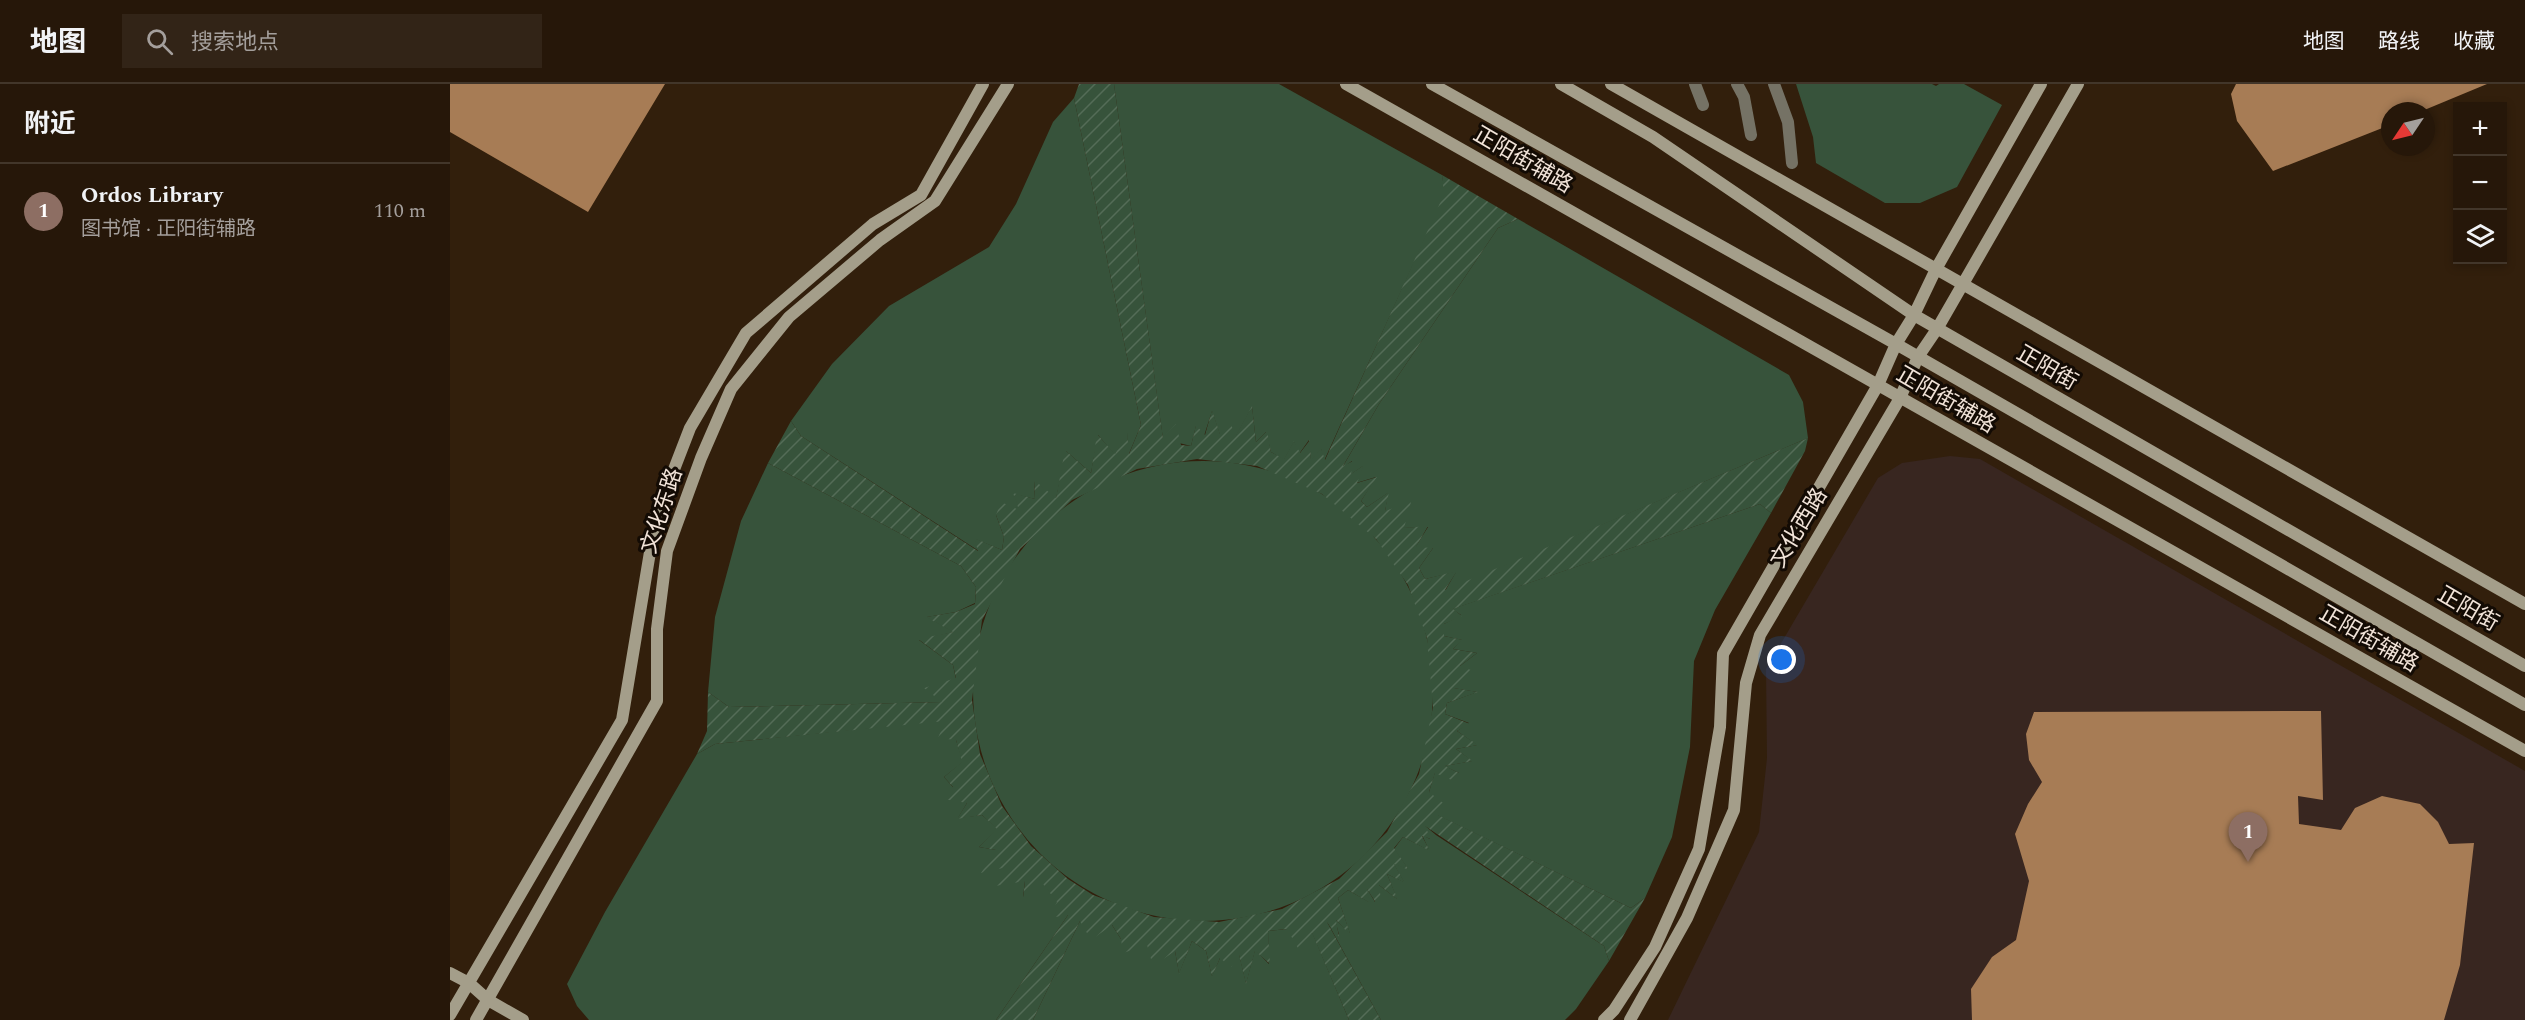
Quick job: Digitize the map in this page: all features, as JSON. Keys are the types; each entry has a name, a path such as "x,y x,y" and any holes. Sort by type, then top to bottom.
{"street":[{"name":"文化东路","path":"450,1015 622,720 656,516 690,428 746,333 873,224 921,195 983,84"},
{"name":"文化东路","path":"476,1020 657,701 657,629 667,551 701,458 731,389 789,317 880,240 935,201 1008,84"},
{"name":"正阳街辅路","path":"1346,84 2525,752"},
{"path":"1432,84 1896,344 2525,705"},
{"name":"正阳街","path":"1561,84 1653,137 1937,329 2525,666"},
{"path":"1611,84 2525,603"},
{"name":"文化西路","path":"1604,1020 1614,1010 1655,947 1699,849 1720,727 1723,654 1878,385 1896,344 1914,315 1936,269 2042,84"},
{"name":"文化西路","path":"1630,1020 1687,918 1734,810 1746,683 1760,635 1900,398 1918,357 1937,329 2078,84"},
{"path":"450,973 469,983 488,1000 524,1020"}],"lane":[{"path":"1695,84 1704,105"},
{"path":"1737,84 1744,97 1751,135"},
{"path":"1774,84 1788,122 1792,163"}],"shaded area":[{"path":"1950,456 1980,459 2525,771 2525,1020 1668,1020 1759,832 1767,758 1766,669 1878,478 1902,463"}],"green space":[{"path":"1079,84 1114,84 1163,438 1176,424 1181,445 1191,446 1196,425 1205,435 1212,410 1220,434 1231,425 1236,435 1252,406 1256,442 1267,431 1271,452 1284,459 1294,441 1300,453 1310,440 1311,460 1321,448 1325,460 1444,194 1442,175 1518,219 1498,228 1379,404 1343,466 1353,461 1351,474 1364,465 1357,483 1377,477 1361,501 1367,507 1389,492 1385,511 1411,502 1404,528 1428,526 1416,547 1433,548 1419,568 1425,579 1457,571 1445,590 1808,438 1805,451 1771,513 1760,504 1453,609 1462,616 1444,624 1444,636 1463,640 1453,649 1477,653 1460,666 1479,673 1454,688 1478,692 1447,703 1445,714 1470,724 1457,731 1478,745 1456,749 1473,761 1445,766 1459,773 1454,781 1435,773 1429,792 1447,806 1438,815 1631,908 1645,898 1609,961 1604,946 1425,826 1431,839 1422,836 1430,851 1403,837 1394,848 1409,870 1394,864 1405,883 1387,874 1398,900 1379,885 1381,900 1376,903 1367,889 1370,903 1348,890 1338,898 1351,936 1336,920 1339,937 1327,922 1381,1020 1349,1020 1312,933 1299,950 1287,929 1268,931 1270,964 1255,951 1246,984 1239,955 1231,967 1220,958 1212,977 1206,951 1192,941 1179,974 1175,951 1153,966 1147,945 1123,953 1121,939 1112,925 1091,940 1080,921 1033,1020 996,1020 1068,915 1049,918 1057,902 1043,884 1023,898 1025,881 995,886 1003,868 981,873 996,850 979,847 997,829 982,815 957,819 967,803 943,799 953,787 944,777 962,762 956,740 938,738 945,721 715,744 697,754 707,731 708,692 729,707 942,702 924,688 956,678 953,665 918,639 953,632 926,617 956,612 975,604 976,587 961,566 768,463 791,421 801,436 978,551 974,538 1002,550 1004,537 996,515 1001,502 1019,510 1013,493 1035,499 1034,480 1056,498 1065,450 1091,473 1097,434 1115,454 1127,431 1129,454 1141,425 1074,98","holes":["1197,459 1257,466 1322,494 1376,539 1408,585 1427,638 1433,707 1419,774 1387,832 1339,879 1282,909 1219,922 1154,917 1093,895 1068,879 1031,846 1002,806 980,754 972,700 982,620 1020,549 1072,500 1137,469"]},
{"path":"1114,84 1279,84 1442,175 1445,194 1324,461 1321,449 1311,461 1309,440 1299,454 1294,442 1284,460 1271,452 1266,432 1256,442 1252,407 1236,436 1220,435 1212,411 1204,436 1196,426 1191,446 1163,439"},
{"path":"1796,84 1932,84 1936,86 1964,84 2002,105 1957,187 1920,203 1885,203 1816,163 1813,137"},
{"path":"1074,98 1141,425 1128,456 1127,433 1115,455 1098,435 1091,473 1066,451 1056,499 1034,481 1035,499 1014,494 1020,511 996,515 1004,537 1002,550 975,539 979,551 801,436 791,421 832,364 889,306 989,247 1016,204 1053,122"},
{"path":"1518,219 1789,375 1803,402 1808,438 1445,591 1456,572 1425,579 1419,568 1433,548 1415,548 1428,527 1404,528 1385,511 1388,493 1367,507 1361,501 1376,477 1356,483 1363,466 1350,475 1352,461 1342,468 1379,404 1498,228"},
{"path":"1203,461 1248,466 1291,479 1331,500 1366,528 1394,563 1415,603 1428,646 1433,691 1428,736 1415,779 1394,819 1366,854 1331,882 1291,903 1248,916 1203,921 1158,916 1115,903 1075,882 1040,854 1012,819 991,779 978,736 973,691 978,646 991,603 1012,563 1040,528 1075,500 1115,479 1158,466"},
{"path":"768,463 961,566 976,587 975,603 956,612 927,617 954,632 919,640 953,665 956,679 943,702 729,707 708,692 715,617 741,521"},
{"path":"1760,504 1771,513 1715,610 1694,661 1690,747 1672,837 1645,898 1631,908 1437,815 1429,792 1435,772 1459,773 1444,766 1472,761 1456,749 1477,745 1457,731 1469,723 1445,714 1447,703 1477,692 1453,688 1460,666 1477,653 1453,649 1462,640 1444,636 1444,624 1461,615 1452,609"},
{"path":"945,720 956,740 963,762 944,777 967,803 958,818 982,815 998,829 979,847 997,850 1004,868 1025,881 1023,897 1043,883 1068,915 996,1020 589,1020 577,1006 567,984 605,912 697,754 715,744"},
{"path":"1423,824 1436,835 1604,946 1609,961 1576,1009 1565,1020 1381,1020 1324,916 1339,935 1335,919 1350,934 1338,898 1348,890 1369,902 1366,887 1375,902 1379,885 1397,899 1387,874 1404,882 1393,863 1408,869 1394,849 1403,837 1429,850 1422,835 1430,839"},
{"path":"1080,921 1112,925 1121,939 1175,951 1179,973 1192,941 1206,951 1212,976 1220,958 1239,954 1246,983 1255,950 1269,964 1268,931 1287,929 1312,932 1349,1020 1033,1020"}],"building":[{"path":"450,84 665,84 588,212 450,132"},
{"path":"2236,84 2487,84 2435,106 2435,102 2381,102 2381,129 2273,171 2237,121 2231,94"},
{"path":"2321,711 2323,800 2298,796 2299,824 2341,830 2355,808 2382,796 2420,804 2438,822 2449,844 2474,843 2460,965 2444,1020 1972,1020 1971,989 1992,957 2016,940 2029,881 2015,834 2028,804 2042,782 2029,760 2026,734 2034,712"}],"place":[{"name":"Ordos Library","path":"2248,862"}]}
